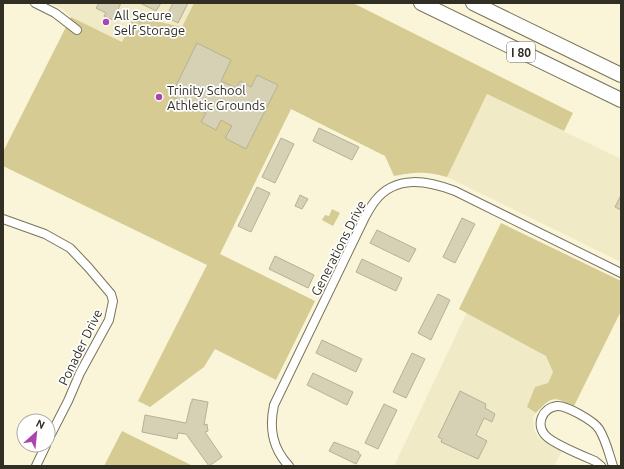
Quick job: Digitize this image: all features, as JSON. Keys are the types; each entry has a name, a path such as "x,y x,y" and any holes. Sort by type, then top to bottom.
{"highway":[{"name":"I 80","path":"421,3 621,100"},
{"name":"I 80","path":"473,3 621,75"}],"street":[{"path":"35,3 55,13 77,30"},
{"name":"Generations Drive","path":"289,466 283,460 272,434 271,424 274,405 365,217 375,201 389,189 409,182 425,182 455,191 621,273"},
{"name":"Ponader Drive","path":"3,219 45,234 70,248 88,267 112,297 113,305 109,320 80,373 56,424"},
{"path":"601,466 595,461 550,440 541,427 540,422 544,413 553,407 563,407 595,424 601,433 614,466"}],"shaded area":[{"name":"All Secure Self Storage","path":"49,3 194,3 182,27 134,16 122,42 71,17 62,9"},
{"path":"194,3 353,3 573,113 564,131 487,94 447,177 420,173 394,176 385,156 291,109 220,254 315,301 276,380 215,349 204,367 150,407 138,401 207,265 3,166 3,152 71,17 122,42 134,16 182,27"},
{"path":"487,94 621,159 621,262 447,177"},
{"path":"332,209 340,213 333,226 322,220 325,215 329,216"},
{"path":"501,223 621,281 621,311 574,406 554,399 546,403 536,413 527,407 535,387 548,383 553,372 546,356 459,309"},
{"path":"467,312 546,356 553,372 548,383 527,407 536,413 533,417 534,430 538,437 562,451 554,466 394,466"},
{"path":"122,431 193,466 104,466"}],"building":[{"path":"99,3 121,3 113,20 104,16 106,13 96,8"},
{"path":"140,3 161,3 156,11"},
{"path":"173,3 188,3 178,23 166,17"},
{"path":"197,43 231,60 221,81 236,88 240,81 251,87 257,75 278,85 246,149 225,138 232,126 221,120 216,130 201,122 206,113 171,96"},
{"path":"319,128 359,147 352,160 313,141"},
{"path":"281,138 294,144 275,183 262,177"},
{"path":"257,187 270,193 251,232 238,226"},
{"path":"300,195 308,199 302,209 295,206"},
{"path":"621,195 621,210 615,207"},
{"path":"462,218 475,224 455,263 443,257"},
{"path":"377,230 416,249 409,262 370,243"},
{"path":"275,256 314,275 308,288 269,269"},
{"path":"362,259 402,278 396,291 356,272"},
{"path":"438,294 450,300 431,340 418,333"},
{"path":"322,340 362,359 356,372 316,353"},
{"path":"412,353 425,359 406,398 393,392"},
{"path":"313,373 353,392 347,405 307,385"},
{"path":"460,391 486,404 485,408 495,414 492,422 484,418 476,435 487,441 478,459 441,442 442,439 438,437"},
{"path":"192,399 208,402 204,425 207,424 208,431 205,432 222,457 209,466 186,434 178,433 177,439 142,432 145,415 186,423"},
{"path":"384,404 397,410 378,449 365,443"},
{"path":"334,442 359,452 358,453 361,455 356,464 329,451"}],"place":[{"name":"All Secure Self Storage","path":"106,22"},
{"name":"Trinity School Athletic Grounds","path":"159,97"}]}
